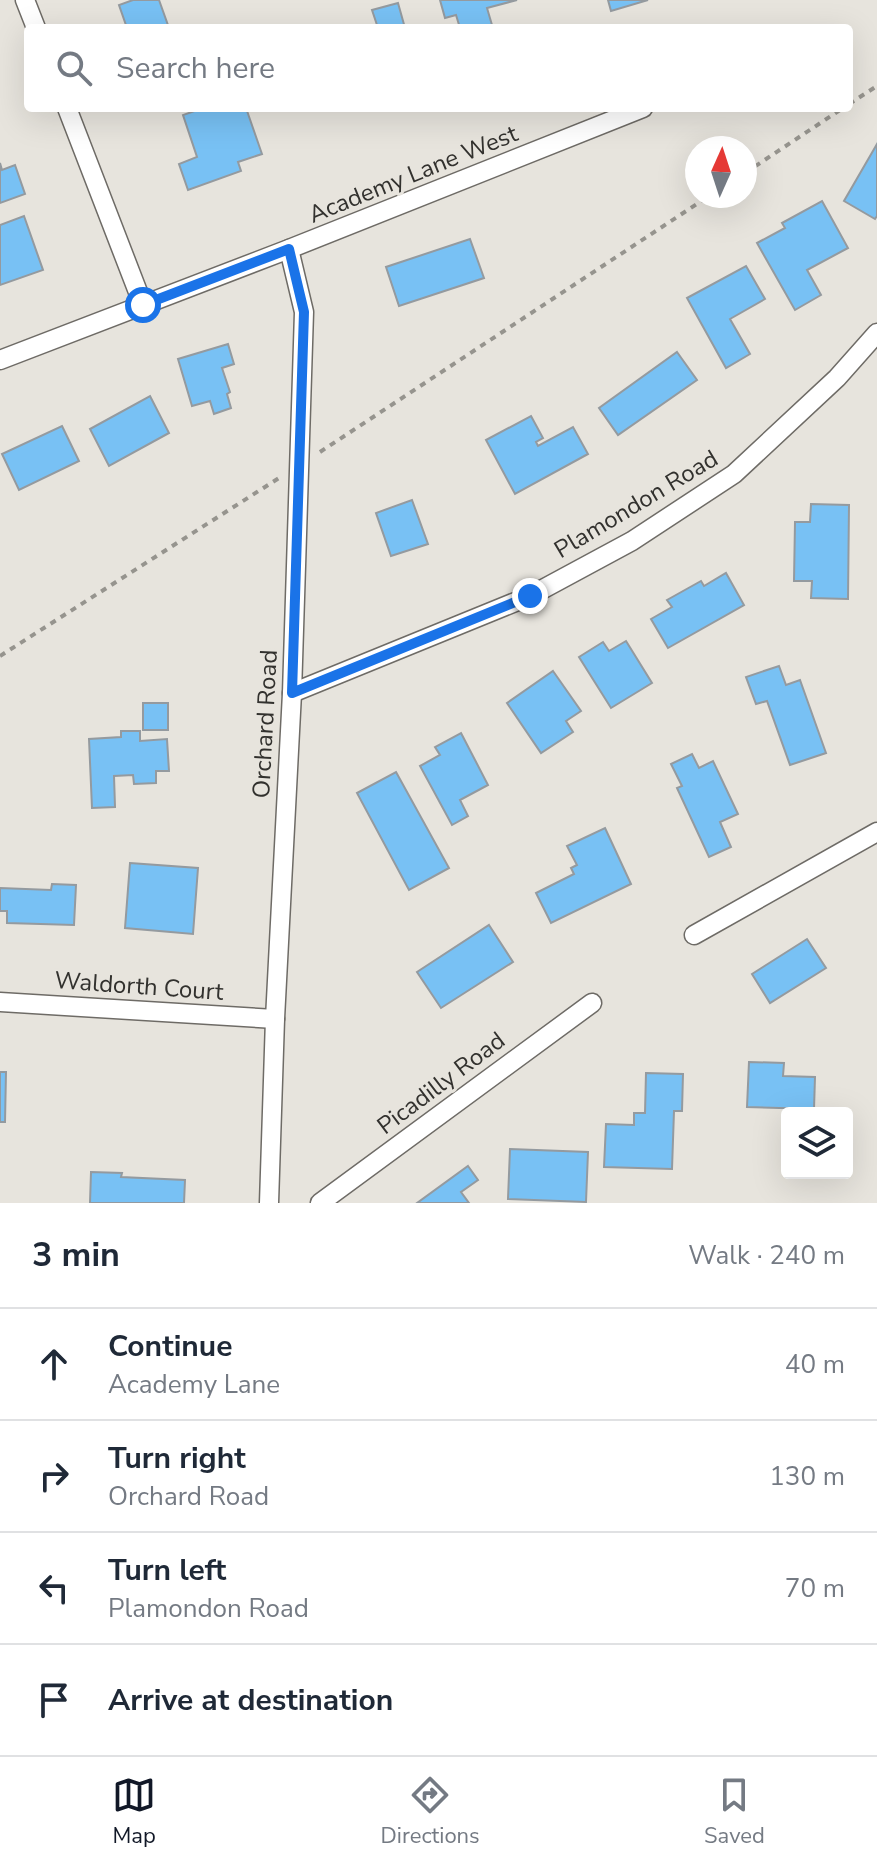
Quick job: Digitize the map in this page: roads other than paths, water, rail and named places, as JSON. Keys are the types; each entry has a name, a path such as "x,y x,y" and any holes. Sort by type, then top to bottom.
{"street":[{"path":"25,0 34,24"},
{"path":"69,112 143,305"},
{"name":"Academy Lane West","path":"0,360 633,112"},
{"name":"Orchard Road","path":"269,1203 292,693 304,312 289,249"},
{"name":"Plamondon Road","path":"292,693 530,596 632,541 734,474 837,378 877,333"},
{"path":"694,935 877,832"},
{"name":"Waldorth Court","path":"0,1002 275,1019"},
{"name":"Picadilly Road","path":"320,1203 592,1003"}]}
